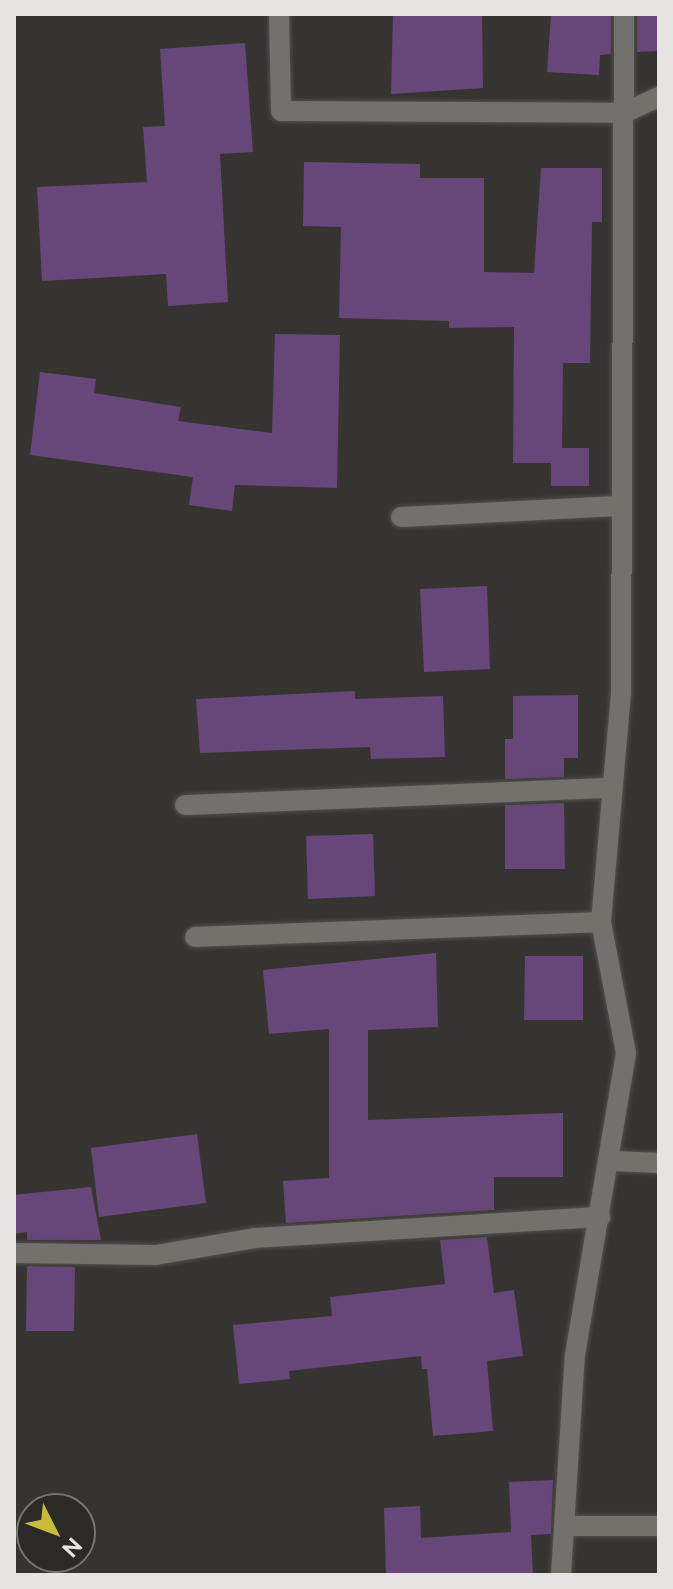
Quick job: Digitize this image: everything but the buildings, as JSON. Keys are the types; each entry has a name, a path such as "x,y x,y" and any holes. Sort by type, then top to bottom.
{"street":[{"path":"279,14 281,111 624,113 659,97"},
{"path":"561,1575 575,1355 626,1053 601,922 609,788 621,692 618,506 624,14"},
{"path":"401,517 618,506"},
{"path":"185,805 609,788"},
{"path":"195,937 601,922"},
{"path":"608,1161 659,1163"},
{"path":"14,1253 156,1255 255,1238 600,1217"},
{"path":"564,1526 659,1526"}]}
